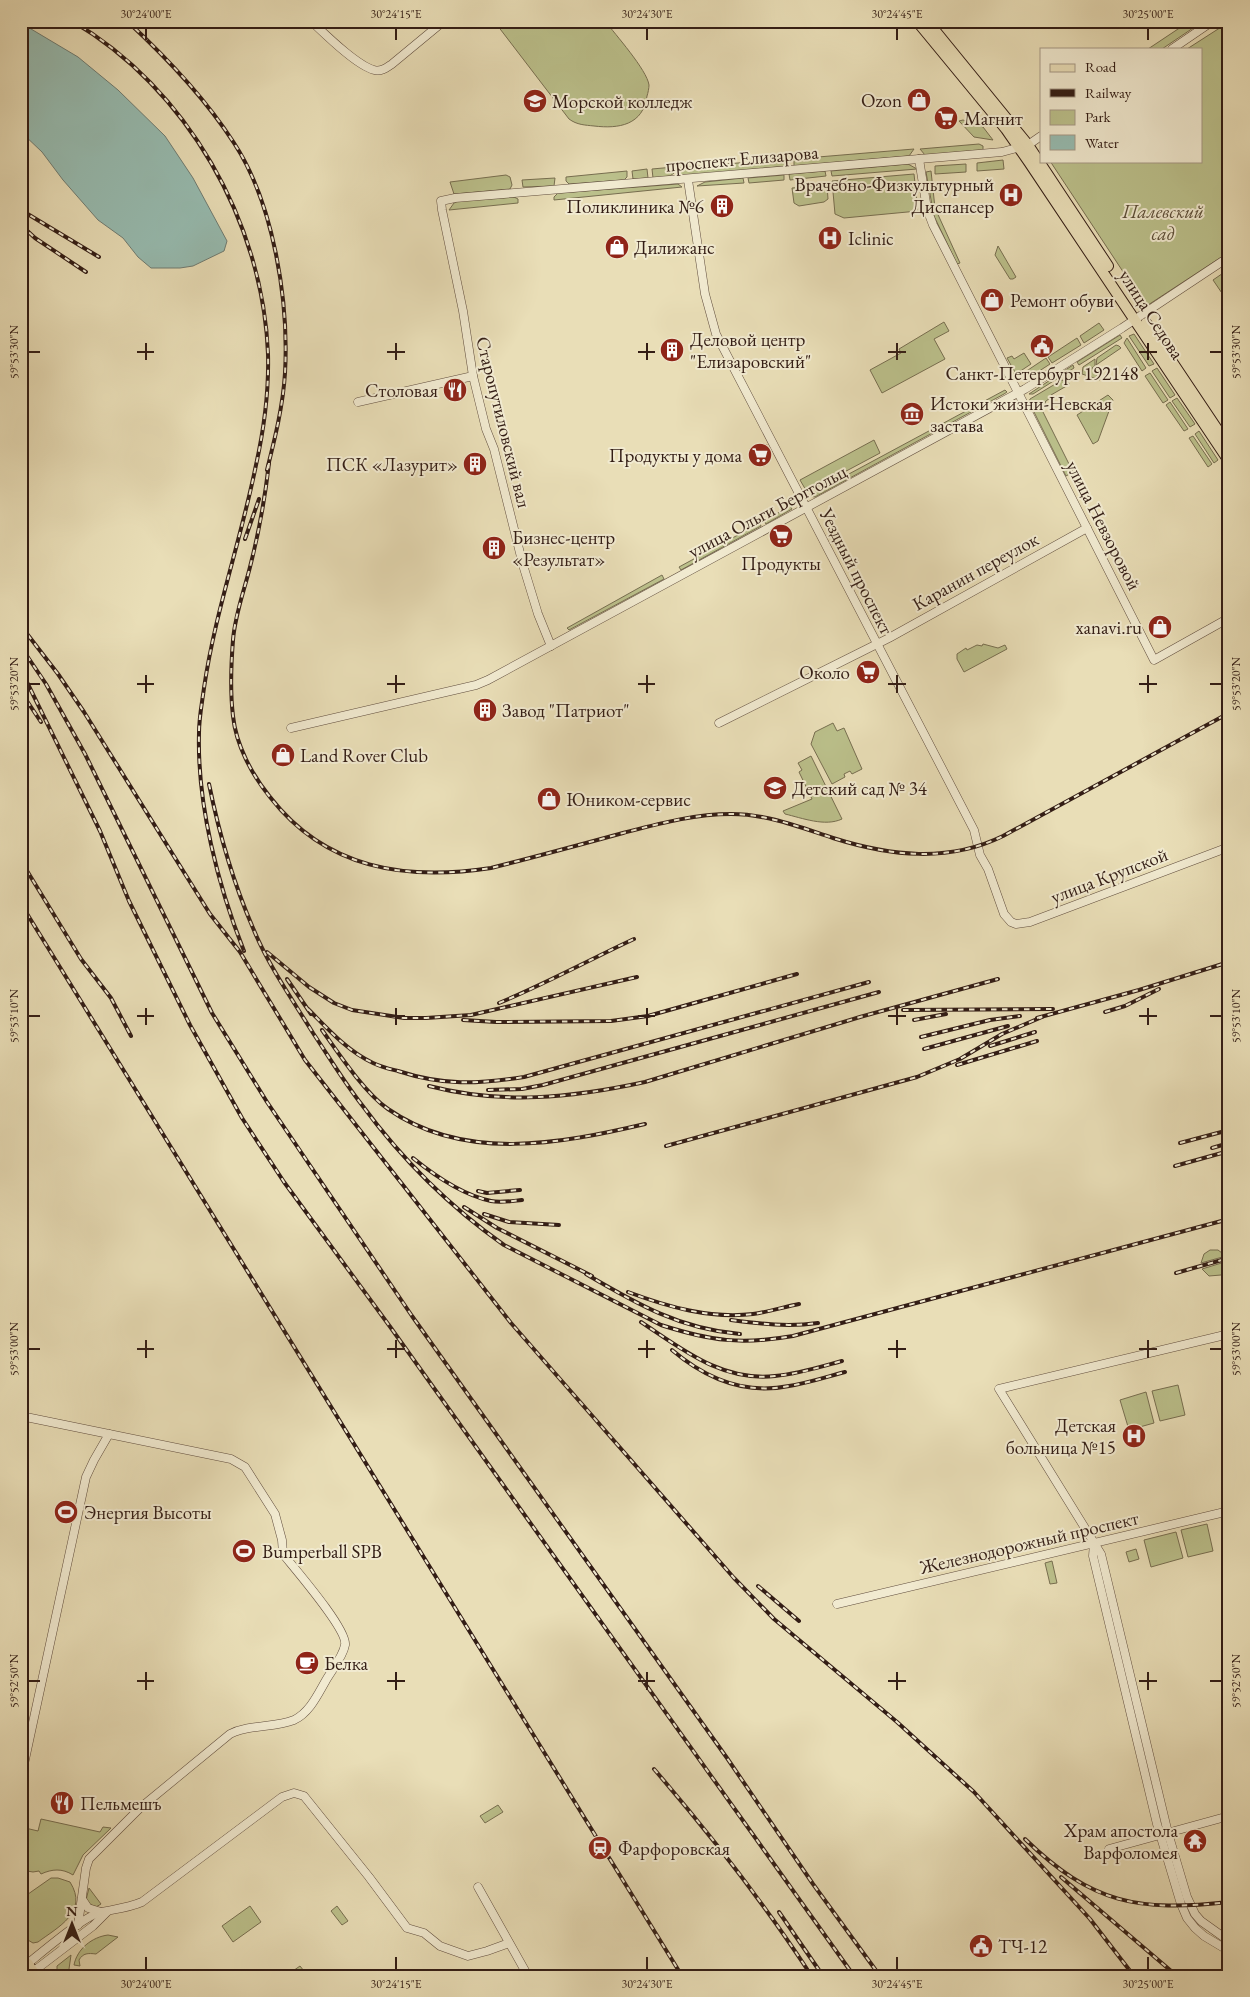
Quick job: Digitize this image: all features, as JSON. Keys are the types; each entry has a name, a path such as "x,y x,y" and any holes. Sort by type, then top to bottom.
{"main road":[{"name":"улица Седова","path":"917,21 1006,129 1024,147"},
{"name":"улица Седова","path":"927,21 1024,147 1138,317 1229,447"},
{"name":"улица Седова","path":"1138,317 1229,461"}],"street":[{"path":"311,21 359,62 375,70 384,70 444,21"},
{"path":"1173,48 1213,21"},
{"name":"проспект Елизарова","path":"441,201 455,198 688,180 1002,152 1024,147 1040,137"},
{"name":"улица Невзоровой","path":"919,159 927,209 933,226 1154,660 1229,618"},
{"name":"Уездный проспект","path":"688,180 704,294 716,334 974,830 980,855 988,869 1004,914"},
{"name":"Старопутиловский вал","path":"441,201 463,311 473,376 486,429 494,449 523,565 538,614 551,646"},
{"name":"улица Ольги Берггольц","path":"292,728 476,685 488,680 1018,393 1229,257"},
{"path":"358,402 473,376"},
{"name":"Каранин переулок","path":"719,723 877,644 1087,528"},
{"name":"улица Крупской","path":"1004,914 1011,922 1016,924 1030,922 1229,847"},
{"path":"1229,1334 1020,1382 999,1389 1094,1543 1093,1556 1187,1918 1194,1928 1204,1936 1229,1950"},
{"path":"21,1416 230,1460 245,1467 275,1514 282,1540 283,1554 339,1626 345,1642 344,1650 304,1713 288,1722 242,1729 230,1734 170,1782 89,1859 86,1868 78,1926"},
{"path":"21,1778 86,1477 109,1434"},
{"name":"Железнодорожный проспект","path":"837,1604 1229,1511"},
{"path":"28,1968 78,1926 104,1912 129,1908 142,1902 282,1797 294,1793 304,1796 370,1877 406,1928 424,1933 440,1946 468,1956 509,1943"},
{"path":"1109,1849 1229,1816"},
{"path":"1164,1834 1190,1906 1201,1921 1229,1941"},
{"path":"478,1887 528,1976"},
{"path":"82,1899 88,1908 104,1912"},
{"path":"28,1968 93,1926 104,1912"}],"green space":[{"path":"494,21 605,21 643,70 647,78 649,85 645,106 641,113 628,123 612,127 584,125 572,121"},
{"path":"1190,21 1193,21 1196,26 1163,48 1150,48"},
{"name":"Палевский сад","path":"1229,22 1229,252 1148,305 1145,305 1051,162 1202,162 1202,48 1189,48"},
{"path":"963,120 983,127 993,140 974,137 959,121"},
{"path":"979,144 983,146 983,150 925,155 920,149"},
{"path":"914,149 909,156 794,166 794,159"},
{"path":"787,159 788,166 683,176 679,174 677,168"},
{"path":"1003,160 1004,169 977,171 977,163"},
{"path":"908,164 917,169 832,176 831,171"},
{"path":"966,164 966,172 935,174 935,166"},
{"path":"674,167 674,173 670,176 653,178 652,169"},
{"path":"647,169 648,178 633,179 632,171"},
{"path":"627,171 627,177 624,180 569,184 566,181 566,177"},
{"path":"825,171 826,176 790,180 789,174"},
{"path":"931,171 935,208 960,263 957,264 934,216 926,172"},
{"path":"914,174 918,211 844,218 835,214 832,181"},
{"path":"506,175 510,177 512,185 510,189 454,194 450,182"},
{"path":"784,175 784,180 749,183 748,178"},
{"path":"555,178 554,186 523,187 522,180"},
{"path":"743,178 744,183 697,186 705,182"},
{"path":"678,184 682,187 554,200 558,193"},
{"path":"827,185 828,199 824,202 799,206 794,203 792,188"},
{"path":"514,197 518,199 518,203 449,210 458,201"},
{"path":"998,246 1016,277 1013,279 1010,279 995,255"},
{"path":"1229,269 1229,275 1225,277 1229,283 1228,302 1213,280"},
{"path":"944,322 949,331 934,339 945,359 882,393 870,370 901,353 899,349"},
{"path":"1099,323 1104,330 1084,343 1080,336"},
{"path":"1134,334 1154,364 1149,366 1129,336"},
{"path":"1120,335 1122,338 1079,365 1077,362"},
{"path":"1077,338 1081,345 1052,363 1048,357"},
{"path":"1127,338 1146,368 1142,371 1124,343"},
{"path":"1116,345 1121,348 1096,365 1097,358"},
{"path":"1024,353 1031,364 1016,374 1007,358 1012,356 1014,359"},
{"path":"1046,358 1050,364 1027,379 1019,376"},
{"path":"1095,359 1095,366 1092,368 1100,380 1082,374 1083,367"},
{"path":"1073,365 1074,368 1033,394 1029,394"},
{"path":"1157,368 1175,395 1170,398 1152,371"},
{"path":"1150,373 1168,400 1163,403 1145,376"},
{"path":"1062,380 1070,384 1051,395 1045,402 1046,404 1041,408 1073,472 1066,476 1029,402 1030,399"},
{"path":"1005,390 1007,392 1004,394 815,497 808,496"},
{"path":"1108,395 1113,400 1098,441 1093,444 1077,415"},
{"path":"1177,398 1195,424 1190,427 1172,401"},
{"path":"1170,402 1188,429 1184,431 1166,405"},
{"path":"1199,431 1218,460 1214,463 1195,434"},
{"path":"1193,436 1212,464 1208,467 1189,438"},
{"path":"874,440 880,453 807,492 800,480"},
{"path":"790,506 792,509 766,524 764,521"},
{"path":"760,523 761,526 681,570 679,567"},
{"path":"662,575 664,579 569,630 567,628"},
{"path":"983,644 998,648 1005,645 1007,649 964,672 957,659 957,654 966,648 967,650 977,645 982,646"},
{"path":"833,723 837,731 844,728 862,769 852,774 850,771 844,774 845,777 832,784 811,744 815,732"},
{"path":"811,756 842,819 821,822 785,814 783,811 812,799 799,772 802,770 798,763"},
{"path":"1210,1250 1218,1250 1226,1256 1201,1263 1204,1254"},
{"path":"1228,1261 1221,1275 1209,1276 1202,1269"},
{"path":"1178,1385 1185,1415 1160,1421 1152,1391"},
{"path":"1146,1392 1154,1423 1129,1430 1120,1400"},
{"path":"1207,1524 1213,1551 1188,1557 1181,1530"},
{"path":"1176,1532 1183,1558 1151,1567 1144,1540"},
{"path":"1136,1549 1139,1559 1129,1562 1126,1552"},
{"path":"1052,1561 1057,1583 1050,1584 1045,1563"},
{"path":"498,1805 503,1812 485,1823 480,1816"},
{"path":"41,1819 100,1832 103,1827 111,1828 83,1855 73,1875 61,1870 53,1870 41,1874 39,1871 21,1870 21,1827 38,1831"},
{"path":"51,1878 70,1882 75,1893 76,1902 69,1918 38,1942 33,1943 21,1936 21,1899"},
{"path":"89,1888 101,1904 96,1907 89,1904 86,1900"},
{"path":"250,1906 261,1922 233,1942 222,1926"},
{"path":"337,1906 348,1921 342,1925 331,1911"},
{"path":"108,1935 118,1937 96,1954 82,1956 79,1960 80,1966 74,1965 78,1954 86,1945 96,1938"},
{"path":"71,1955 68,1976 57,1976 57,1966"},
{"path":"300,1966 308,1976 292,1976 290,1973"}],"water":[{"path":"21,23 78,57 118,90 165,136 193,178 227,241 224,251 193,266 151,268 138,257 123,238 98,220 63,180 42,152 21,132"}],"railway":[{"path":"72,21 113,49 150,83 183,121 211,163 234,208 251,256 263,305 268,354 264,424 250,493 221,604 209,660 199,727 199,760 211,844 226,899 244,951"},
{"path":"127,21 185,79 223,126 248,167 269,224 281,285 286,345 282,398 267,470"},
{"path":"21,210 99,257"},
{"path":"21,225 35,238 86,272"},
{"path":"269,463 259,528 234,631 231,688 235,727 241,749 257,779 270,797 292,821 316,840 342,855 369,864 398,870 428,873 491,868 663,823 717,814 757,816 876,849 919,854 961,850 982,845 1003,836 1229,713"},
{"path":"245,539 259,499"},
{"path":"21,626 84,712 210,914 240,952 305,1060 511,1323 734,1578 774,1619 897,1722 974,1792 1090,1919 1134,1976"},
{"path":"21,647 46,684 85,754 212,1013 267,1102 412,1316 880,1976"},
{"path":"21,670 100,831 129,901 190,1025 242,1118 284,1182 391,1328 854,1976"},
{"path":"21,692 41,722"},
{"path":"209,784 217,821 233,875 259,942 273,969 313,1033 377,1125 427,1181 465,1215 504,1245 661,1325 695,1335 726,1340 742,1341 793,1336 1229,1219"},
{"path":"21,846 24,857"},
{"path":"21,861 81,959 111,998 131,1036"},
{"path":"21,904 682,1976"},
{"path":"499,1003 634,939"},
{"path":"267,952 309,987 334,1003 352,1010 404,1018 471,1015 637,977"},
{"path":"1037,1018 1139,990 1229,962"},
{"path":"463,1020 496,1022 611,1021 648,1016 797,974"},
{"path":"287,979 311,1014"},
{"path":"429,1086 484,1096 510,1097 564,1095 618,1088 645,1082 860,1017 998,979"},
{"path":"308,1009 346,1046 376,1064 430,1079 476,1082 524,1077 869,982"},
{"path":"1105,1012 1125,1006 1159,989"},
{"path":"488,1090 522,1089 543,1085 879,992"},
{"path":"903,1010 1053,1009"},
{"path":"914,1020 946,1014"},
{"path":"921,1037 990,1020 1020,1016"},
{"path":"666,1146 917,1077 960,1059 1002,1034 1042,1017"},
{"path":"924,1049 1008,1026"},
{"path":"322,1030 352,1072 379,1102 417,1126 448,1137 480,1142 513,1144 546,1142 580,1138 645,1124"},
{"path":"990,1046 1035,1032"},
{"path":"957,1065 1037,1041"},
{"path":"1180,1143 1229,1130"},
{"path":"1212,1148 1229,1143"},
{"path":"1175,1166 1229,1151"},
{"path":"413,1158 440,1178 470,1194 495,1202 522,1200"},
{"path":"478,1191 487,1193 520,1190"},
{"path":"464,1207 497,1228 592,1276"},
{"path":"484,1214 509,1222 559,1225"},
{"path":"1176,1273 1229,1258"},
{"path":"586,1274 641,1305 678,1321 698,1327 740,1334"},
{"path":"628,1292 674,1307 721,1315 753,1314 799,1304"},
{"path":"731,1320 796,1325 818,1323"},
{"path":"641,1322 687,1353 720,1369 737,1374 756,1377 784,1375 842,1361"},
{"path":"672,1350 698,1369 726,1382 741,1386 773,1388 796,1385 845,1372"},
{"path":"758,1586 799,1621"},
{"path":"654,1769 734,1867 807,1969"},
{"path":"1025,1839 1049,1861 1072,1878 1118,1899 1142,1904 1168,1906 1229,1902"},
{"path":"1061,1877 1177,1976"},
{"path":"779,1912 823,1976"},
{"path":"1013,1971 1016,1976"}],"place":[{"name":"Ozon","path":"919,100"},
{"name":"Морской колледж","path":"535,101"},
{"name":"Магнит","path":"946,118"},
{"name":"Врачебно-Физкультурный Диспансер","path":"1011,195"},
{"name":"Поликлиника №6","path":"722,206"},
{"name":"Iclinic","path":"830,238"},
{"name":"Дилижанс","path":"617,247"},
{"name":"Ремонт обуви","path":"992,300"},
{"name":"Санкт-Петербург 192148","path":"1042,346"},
{"name":"Деловой центр \"Елизаровский\"","path":"672,350"},
{"name":"Столовая","path":"455,390"},
{"name":"Истоки жизни-Невская застава","path":"912,414"},
{"name":"Продукты у дома","path":"760,455"},
{"name":"ПСК «Лазурит»","path":"475,464"},
{"name":"Продукты","path":"781,536"},
{"name":"Бизнес-центр «Результат»","path":"494,548"},
{"name":"xanavi.ru","path":"1160,627"},
{"name":"Около","path":"868,672"},
{"name":"Завод \"Патриот\"","path":"485,710"},
{"name":"Land Rover Club","path":"283,755"},
{"name":"Детский сад № 34","path":"775,788"},
{"name":"Юником-сервис","path":"549,799"},
{"name":"Детская больница №15","path":"1134,1436"},
{"name":"Энергия Высоты","path":"66,1512"},
{"name":"Bumperball SPB","path":"244,1551"},
{"name":"Белка","path":"307,1663"},
{"name":"Пельмешъ","path":"62,1803"},
{"name":"Храм апостола Варфоломея","path":"1195,1841"},
{"name":"Фарфоровская","path":"600,1848"},
{"name":"ТЧ-12","path":"981,1946"}]}
